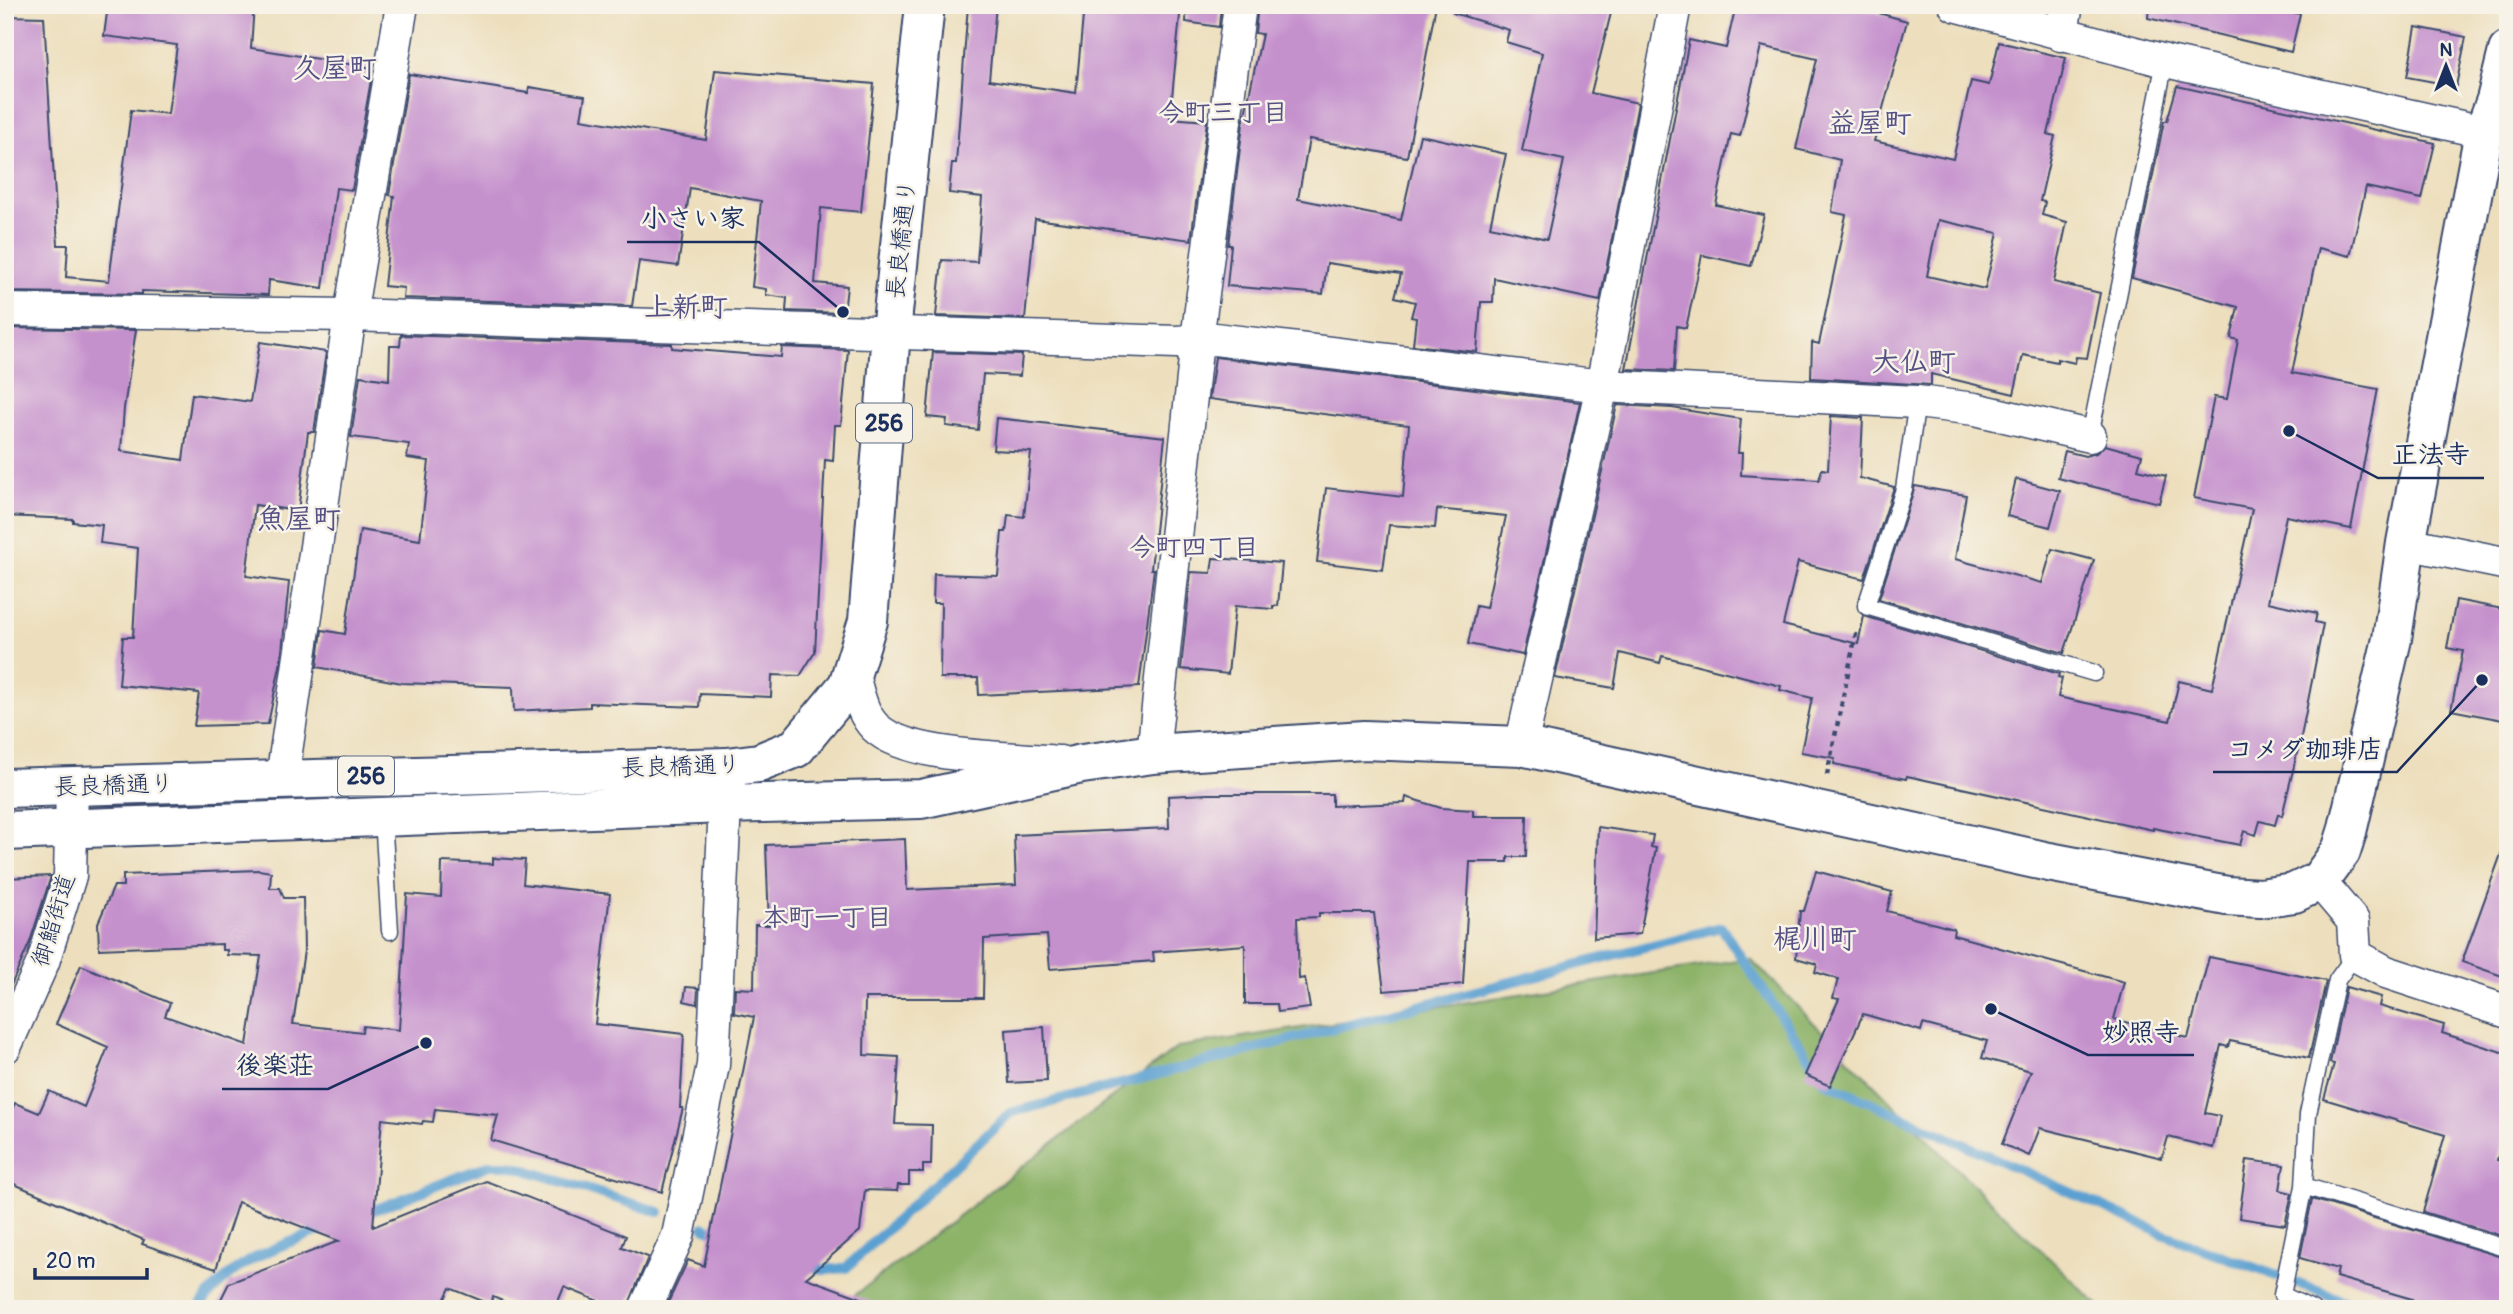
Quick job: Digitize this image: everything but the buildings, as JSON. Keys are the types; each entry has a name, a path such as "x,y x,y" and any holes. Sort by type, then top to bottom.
{"main road":[{"name":"長良橋通り","path":"5,788 727,766 759,763 796,748 843,691 868,621 891,332 925,5"},
{"path":"2319,881 2341,851 2347,832 2392,639 2406,543 2508,51"},
{"name":"長良橋通り","path":"5,831 921,799 1082,764 1153,754 1364,740 1521,746 2049,862 2227,896 2260,898 2294,893 2319,881"},
{"path":"726,804 727,766"}],"street":[{"path":"282,779 350,315 402,5"},
{"path":"1153,754 1197,340 1240,5"},
{"path":"1521,746 1601,386 1675,5"},
{"path":"1955,5 2064,20 2165,61 2496,111"},
{"path":"5,310 350,315 1177,342 1215,339 1601,386 1917,402 1975,409 2090,436"},
{"path":"2406,543 2508,564"},
{"path":"852,672 865,713 876,727 896,742 920,748 1082,764"},
{"name":"御鮨街道","path":"5,1047 43,962 70,876 72,786"},
{"path":"645,1309 678,1236 713,1065 726,804"},
{"path":"2319,881 2353,920 2355,955 2386,972 2508,1012"}],"lane":[{"path":"2090,436 2165,61"},
{"path":"1917,402 1904,489 1866,606 2094,673"},
{"path":"383,817 390,930"},
{"path":"2312,1309 2282,1294 2304,1186 2308,1114 2337,980 2355,955"},
{"path":"2304,1186 2508,1249"}],"path":[{"path":"1827,778 1859,615 1866,606"}],"green space":[{"path":"1750,958 1956,1168 2102,1309 837,1309 1178,1047"}],"waterway":[{"path":"806,1264 823,1270 846,1268 1010,1113 1721,927 1825,1082 2163,1234 2366,1309"},
{"path":"364,1214 489,1165 510,1165 659,1212"},
{"path":"198,1309 212,1292 241,1266 273,1249 329,1227"},
{"path":"704,1227 722,1234"}],"place":[{"name":"小さい家","path":"843,312"},
{"name":"正法寺","path":"2289,431"},
{"name":"コメダ珈琲店","path":"2482,680"},
{"name":"妙照寺","path":"1991,1009"},
{"name":"後楽荘","path":"426,1043"}],"district":[{"name":"久屋町","path":"335,67"},
{"name":"今町三丁目","path":"1223,112"},
{"name":"益屋町","path":"1870,122"},
{"name":"上新町","path":"686,306"},
{"name":"大仏町","path":"1914,361"},
{"name":"魚屋町","path":"299,518"},
{"name":"今町四丁目","path":"1194,547"},
{"name":"本町一丁目","path":"827,917"},
{"name":"梶川町","path":"1815,938"}]}
